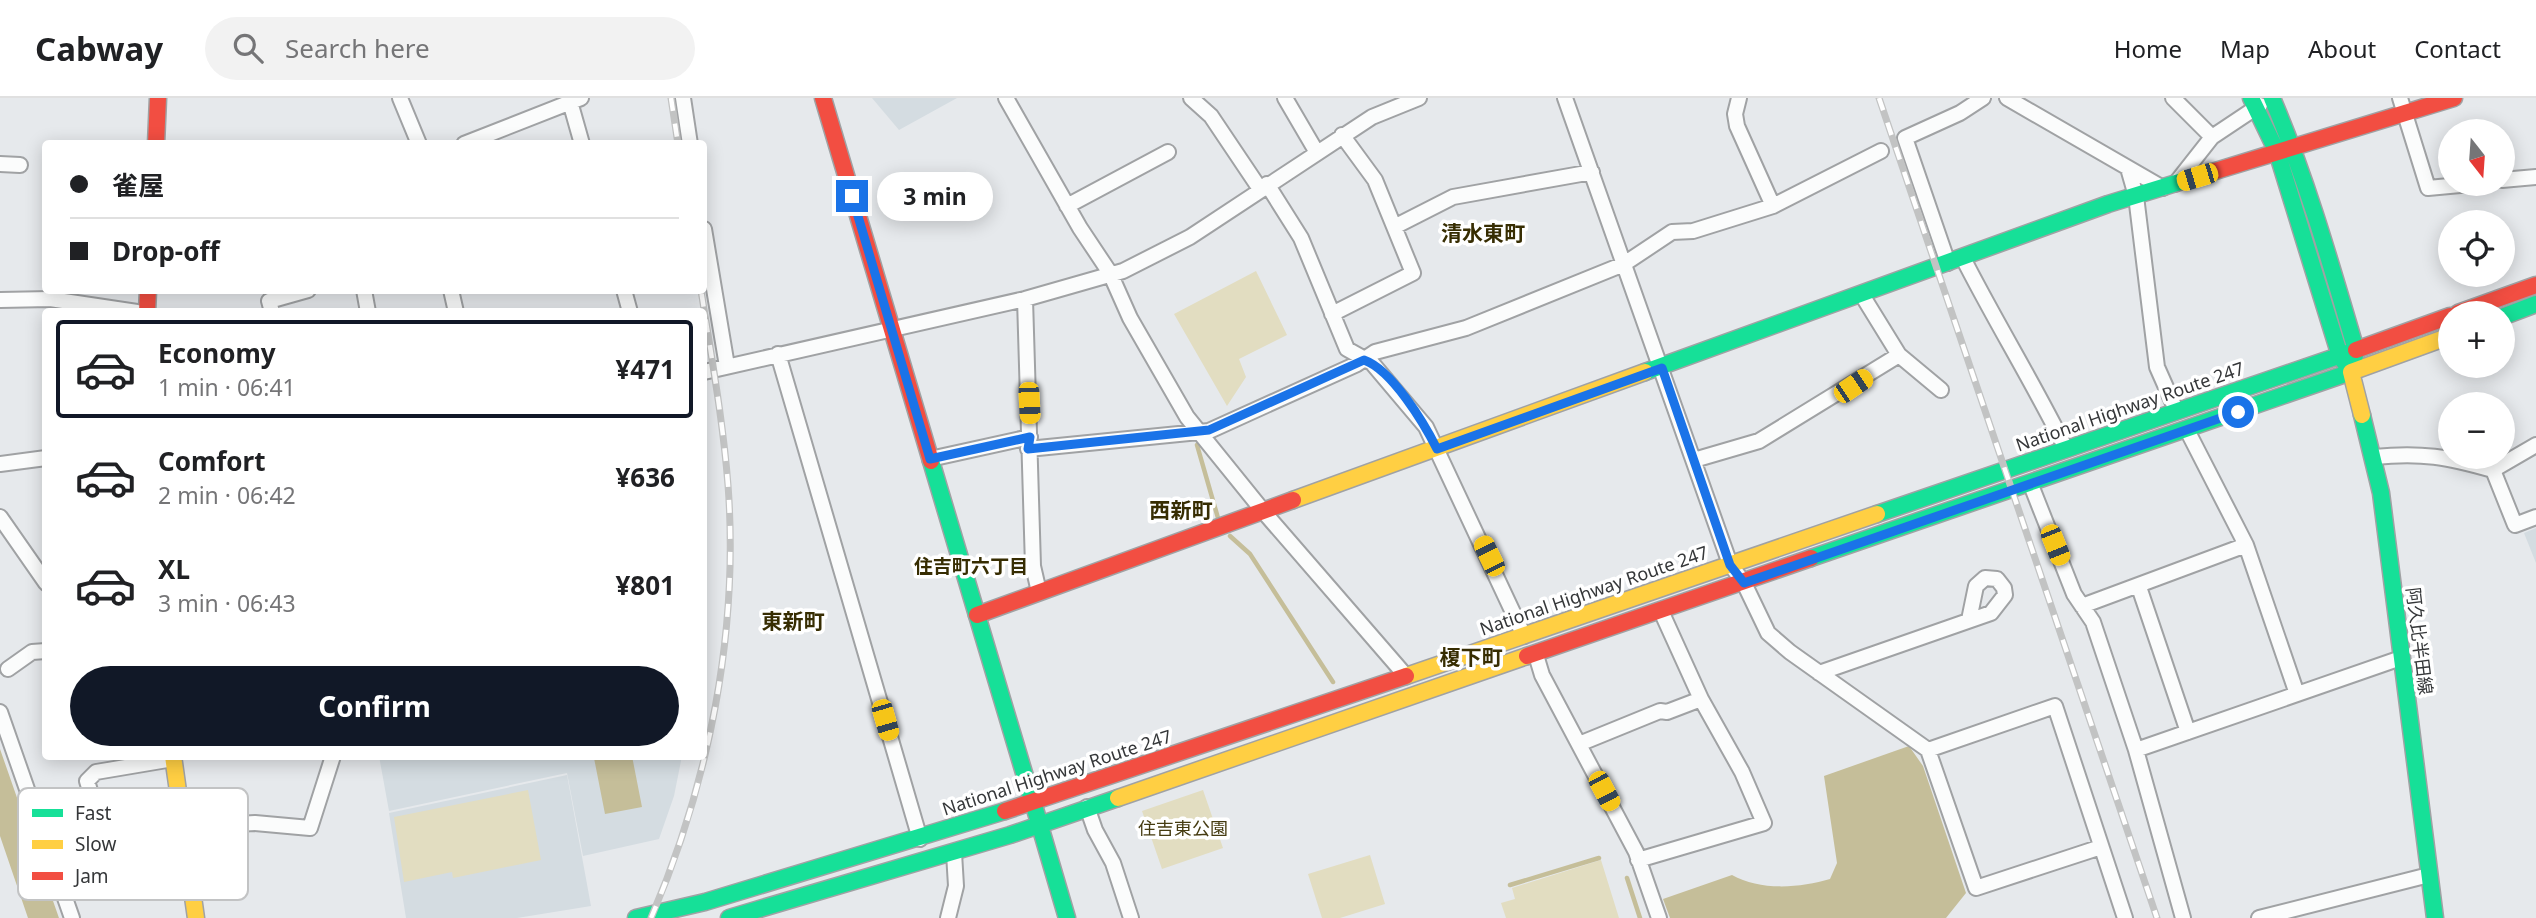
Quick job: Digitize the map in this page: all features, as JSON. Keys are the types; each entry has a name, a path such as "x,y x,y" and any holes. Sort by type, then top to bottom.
{"main road":[{"path":"157,140 158,98"},
{"path":"823,98 1067,918"},
{"path":"977,615 2136,196 2294,147 2402,105 2454,98"},
{"path":"2262,100 2294,147 2356,350 2351,372"},
{"path":"2262,100 2340,356 2351,372"},
{"path":"2491,301 2536,285"},
{"path":"2515,312 2536,304"},
{"name":"National Highway Route 247","path":"636,918 705,902 1033,803 2438,320"},
{"path":"729,918 954,853 2031,485 2438,340"},
{"name":"阿久比半田線","path":"2351,372 2374,457 2435,918"},
{"path":"173,760 177,788"},
{"path":"193,900 196,918"}],"street":[{"path":"400,98 417,140"},
{"path":"683,98 689,140"},
{"path":"1006,98 1067,206 1111,273 1130,318 1199,432 1406,677"},
{"path":"1191,98 1211,116 1301,238 1347,349 1372,363 1402,395 1426,427 1489,556 1502,595 1524,636"},
{"path":"1285,98 1316,151"},
{"path":"707,371 1025,299 1123,271 1190,237 1386,104 1419,98"},
{"path":"1565,98 1730,565 1744,583 1768,633 1819,673 1928,750 1976,888 2101,847"},
{"path":"1739,98 1735,114 1737,126 1773,206"},
{"path":"1983,98 1960,113 1905,138 1956,261 2040,395 2066,449"},
{"path":"2007,98 2129,168 2169,186 2212,137 2262,100"},
{"path":"2173,98 2212,137"},
{"path":"474,140 573,99 581,140"},
{"path":"2402,105 2428,188 2438,187"},
{"path":"1332,314 1413,273 1375,180 1342,135"},
{"path":"930,459 1029,443 1199,432 1286,398 1396,344 1447,333 1495,318 1625,264 1672,232 1693,231 1773,206 1881,151"},
{"path":"1067,206 1168,152"},
{"path":"0,164 20,165"},
{"path":"2129,168 2136,196 2157,367 2176,410"},
{"path":"1396,226 1453,197 1592,172"},
{"path":"2515,179 2536,177"},
{"path":"707,247 727,366"},
{"path":"271,308 269,300 292,294"},
{"path":"1862,295 1899,355 1941,390"},
{"path":"0,300 50,299 110,308"},
{"path":"1025,299 1034,566 1039,592"},
{"path":"778,354 920,839"},
{"path":"1694,460 1759,442 1899,355"},
{"path":"2188,430 2246,545 2297,694"},
{"path":"2374,457 2416,453 2449,457 2493,470 2536,444"},
{"path":"0,464 42,459"},
{"path":"2493,470 2515,525 2536,517"},
{"path":"2031,485 2082,606 2093,622 2136,750 2183,918"},
{"path":"0,517 17,546 42,578"},
{"path":"2082,606 2246,545"},
{"path":"2139,587 2188,732"},
{"path":"1638,860 1764,823 1742,772 1701,699 1661,611"},
{"path":"1819,673 1969,620"},
{"path":"8,669 32,652 42,651"},
{"path":"1536,655 1542,675 1638,860 1659,918"},
{"path":"2136,750 2401,658"},
{"path":"1579,744 1660,711 1667,712 1701,699"},
{"path":"1928,750 2054,706 2125,918"},
{"path":"0,712 27,788"},
{"path":"89,788 87,781 96,772 158,760"},
{"path":"248,823 310,828 331,760"},
{"path":"1087,807 1090,821 1113,863 1131,918"},
{"path":"948,918 956,886 954,853"},
{"path":"2259,918 2429,875"},
{"path":"66,900 72,918"}],"shaded area":[{"path":"872,98 957,98 899,130"},
{"path":"2536,528 2536,563 2524,533"},
{"path":"1909,746 1923,766 1966,893 1946,918 1670,918 1663,899 1732,875 1767,886 1806,884 1830,879 1837,863 1824,776"},
{"path":"0,749 18,801 18,889 0,836"},
{"path":"380,760 681,760 674,796 659,839 583,856 567,773 389,811"},
{"path":"594,760 633,760 642,807 605,814"},
{"path":"567,775 591,906 517,918 406,918 389,813"},
{"path":"22,900 53,900 59,918 28,918"}],"green space":[{"path":"1256,271 1287,335 1239,359 1246,377 1227,406 1174,314"},
{"path":"528,790 541,860 453,878 452,872 404,882 394,817"},
{"name":"住吉東公園","path":"1203,790 1223,848 1162,869 1142,811"},
{"path":"1370,855 1385,904 1340,918 1322,918 1308,874"},
{"path":"1601,860 1619,918 1506,918 1501,903 1515,899 1512,888"}],"waterway":[{"path":"1197,445 1218,518"},
{"path":"1230,536 1250,554 1333,682"},
{"path":"1510,885 1599,858"},
{"path":"1627,878 1640,918"}],"railway":[{"path":"671,98 677,140"},
{"path":"1879,98 2157,918"},
{"path":"702,294 704,308"},
{"path":"707,329 726,461 730,540 724,651 707,745"},
{"path":"651,918 689,814 704,760"}],"traffic: fast":[{"path":"2251,98 2277,152 2340,356 2349,369"},
{"path":"2272,98 2328,255 2356,350 2353,365"},
{"path":"1645,372 2108,204 2199,176"},
{"path":"2515,312 2536,304"},
{"path":"1877,514 2356,350"},
{"path":"1811,558 2351,372"},
{"path":"2362,415 2381,493 2435,918"},
{"path":"931,461 1033,803"},
{"path":"729,918 1010,835 1118,798"},
{"path":"1035,809 1067,918"},
{"path":"636,918 705,902 1005,811"}],"traffic: slow":[{"path":"2362,415 2351,372 2438,340"},
{"path":"1293,500 1645,372"},
{"path":"1406,676 1877,514"},
{"path":"1118,798 1527,656"},
{"path":"174,760 178,788"},
{"path":"193,900 196,918"}],"traffic: jam":[{"path":"156,140 158,98"},
{"path":"823,98 931,461"},
{"path":"2199,176 2454,98"},
{"path":"2491,301 2536,285"},
{"path":"147,308 148,294"},
{"path":"2356,350 2438,320"},
{"path":"977,615 1293,500"},
{"path":"1527,656 1811,558"},
{"path":"1005,811 1406,676"}],"district":[{"name":"清水東町","path":"1483,234"},
{"name":"西新町","path":"1181,511"},
{"name":"住吉町六丁目","path":"971,566"},
{"name":"東新町","path":"793,622"},
{"name":"榎下町","path":"1471,658"}],"route":[{"path":"852,196 930,459 1030,437 1028,449 1186,435 1209,430 1286,398 1364,360 1372,363 1402,395 1426,427 1437,449 1662,368 1730,565 1744,583 2238,412"}]}
